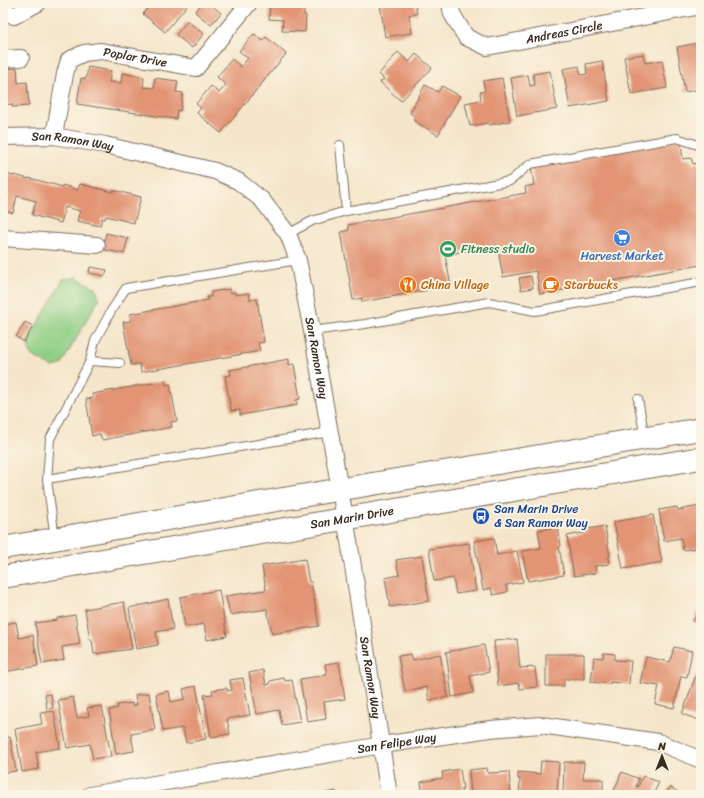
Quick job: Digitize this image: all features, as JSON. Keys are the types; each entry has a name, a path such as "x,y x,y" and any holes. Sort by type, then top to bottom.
{"main road":[{"path":"3,548 701,429"},
{"name":"San Marin Drive","path":"3,577 345,520 701,458"}],"street":[{"path":"3,9 14,16 38,3"},
{"name":"Poplar Drive","path":"54,136 65,74 70,60 84,53 101,51 196,68 249,3"},
{"name":"Andreas Circle","path":"450,3 452,14 466,36 487,47 701,6"},
{"path":"3,59 21,58"},
{"name":"San Ramon Way","path":"3,137 54,136 105,145 215,171 238,181 262,200 288,234 298,260 312,331 345,520 390,795"},
{"path":"3,238 97,245"},
{"name":"San Felipe Way","path":"90,795 382,745 490,729 541,725 658,742 701,760"}],"lane":[{"path":"288,234 312,221 346,211 510,181 530,164 677,138 701,146"},
{"path":"340,145 346,211"},
{"path":"55,539 46,479 50,439 90,361 95,340 126,288 298,260"},
{"path":"312,331 365,324 489,302 535,311 701,282"},
{"path":"90,361 120,363"},
{"path":"638,400 645,439"},
{"path":"46,479 330,432"}],"green space":[{"path":"75,277 96,288 99,299 61,365 52,367 31,355 27,342 63,280"}],"building":[{"path":"152,3 189,3 165,32 143,14"},
{"path":"202,3 209,3 221,13 211,25 195,12"},
{"path":"270,3 304,3 304,15 306,15 305,32 282,31 283,20 269,19"},
{"path":"415,3 417,14 409,15 412,33 385,37 380,4"},
{"path":"187,21 204,34 192,48 176,35"},
{"path":"254,34 263,41 266,37 286,54 221,133 197,113 201,108 196,104 211,86 219,93 226,85 217,77 232,59 241,67 248,58 239,51"},
{"path":"698,43 701,54 701,89 685,92 677,47"},
{"path":"398,52 409,62 416,54 432,68 401,101 380,82 384,79 379,74"},
{"path":"643,54 645,63 662,60 667,88 631,94 624,57"},
{"path":"602,61 609,101 570,108 563,69 579,66 581,75 587,74 586,64"},
{"path":"88,67 111,71 109,82 121,83 122,73 144,77 143,87 154,88 155,78 178,81 176,92 183,93 180,111 177,110 176,119 77,104 81,78 86,79"},
{"path":"17,68 18,83 27,82 29,106 12,107 12,104 3,105 3,69"},
{"path":"550,71 557,109 517,116 511,78 528,75 530,86 535,85 533,74"},
{"path":"502,78 510,121 489,125 488,123 470,126 465,103 481,100 480,92 485,91 483,81"},
{"path":"425,85 438,92 442,86 460,96 438,135 414,121 416,117 410,113"},
{"path":"680,139 683,159 691,158 693,164 701,162 701,265 540,294 536,271 503,277 497,245 445,255 451,286 362,302 362,298 353,300 341,232 349,230 348,225 526,193 525,187 534,185 531,166"},
{"path":"6,174 29,178 63,187 63,185 78,190 80,184 141,197 134,223 106,216 105,219 102,218 100,226 77,221 80,211 65,207 61,223 32,215 36,201 17,196 13,213 3,210 3,186"},
{"path":"106,233 128,238 124,254 102,249"},
{"path":"90,267 107,270 105,276 89,273"},
{"path":"531,276 533,288 521,290 519,278"},
{"path":"230,289 231,293 235,292 235,295 249,293 250,300 257,299 264,342 258,343 260,351 141,372 140,364 131,365 123,322 131,321 130,314 208,300 207,297 211,297 211,292"},
{"path":"25,322 33,326 24,342 16,337"},
{"path":"289,359 289,365 294,364 300,399 296,400 297,405 240,415 240,410 231,411 225,376 231,375 230,370"},
{"path":"165,381 166,385 170,384 177,421 171,422 172,427 102,440 100,434 92,436 86,399 93,398 92,394"},
{"path":"700,506 701,556 699,548 683,550 681,538 664,541 659,510 677,507 678,510"},
{"path":"653,515 662,562 623,569 614,522"},
{"path":"605,526 610,557 608,557 609,564 595,566 596,573 574,576 567,536 588,532 588,529"},
{"path":"558,527 561,546 559,547 564,575 528,581 522,551 541,548 538,530"},
{"path":"494,538 497,555 517,551 523,582 506,585 507,592 493,595 491,588 483,590 474,541"},
{"path":"469,543 476,591 456,594 453,578 434,581 429,549"},
{"path":"422,556 429,601 390,607 385,578 399,575 396,560"},
{"path":"305,559 319,626 272,634 267,609 230,615 226,596 266,590 262,566"},
{"path":"219,590 227,636 207,640 204,624 185,627 180,597"},
{"path":"168,599 173,629 156,632 158,645 136,649 129,608"},
{"path":"124,602 132,649 94,654 85,609"},
{"path":"701,607 701,626 693,621"},
{"path":"75,615 80,644 62,647 64,660 42,664 35,623 57,620 57,618"},
{"path":"16,622 19,638 33,635 38,666 3,672 3,624"},
{"path":"517,639 520,668 535,667 537,687 520,689 519,683 498,686 494,641"},
{"path":"484,645 489,672 470,676 473,693 452,697 446,652"},
{"path":"674,647 692,651 687,677 681,676 674,708 655,704 659,686 640,683 646,657 670,662"},
{"path":"604,653 615,654 615,660 631,661 629,684 591,682 594,657 603,658"},
{"path":"411,654 413,660 440,654 448,697 429,700 427,687 405,691 398,656"},
{"path":"546,654 584,654 584,679 564,679 564,686 546,686"},
{"path":"339,662 345,699 324,702 326,719 307,722 300,679 327,675 325,664"},
{"path":"263,670 266,685 270,684 270,681 284,678 285,681 292,680 300,722 282,725 279,710 257,714 249,673"},
{"path":"696,675 701,677 701,714 699,720 682,714"},
{"path":"243,678 250,715 227,719 230,734 211,737 204,695 213,694 212,690 227,688 227,691 232,690 230,680"},
{"path":"196,686 206,739 186,743 183,728 163,731 156,694 169,691 171,702 185,699 183,689"},
{"path":"149,693 155,730 131,734 134,751 116,754 109,710 118,708 117,705 132,703 132,706 137,705 135,695"},
{"path":"51,694 53,708 47,709 45,695"},
{"path":"73,697 77,718 89,716 87,708 102,706 111,756 93,759 90,744 67,748 58,700"},
{"path":"54,711 60,748 36,752 39,769 22,772 15,729 42,724 40,713"},
{"path":"10,737 16,771 3,773 3,739"},
{"path":"541,761 559,762 557,795 519,795 520,779 518,779 518,772 540,774"},
{"path":"564,762 584,762 583,779 603,779 603,795 563,795"},
{"path":"487,768 488,773 509,772 511,795 471,795 469,770"},
{"path":"460,769 463,789 461,789 462,795 423,795 421,782 443,778 442,772"},
{"path":"622,772 639,779 636,787 638,787 643,776 659,782 653,795 612,795"},
{"path":"670,787 683,795 665,795"},
{"path":"336,791 337,795 319,794"}],"place":[{"name":"Harvest Market","path":"622,238"},
{"name":"Fitness studio","path":"448,249"},
{"name":"China Village","path":"408,285"},
{"name":"Starbucks","path":"551,285"},
{"name":"San Marin Drive & San Ramon Way","path":"481,516"}]}
